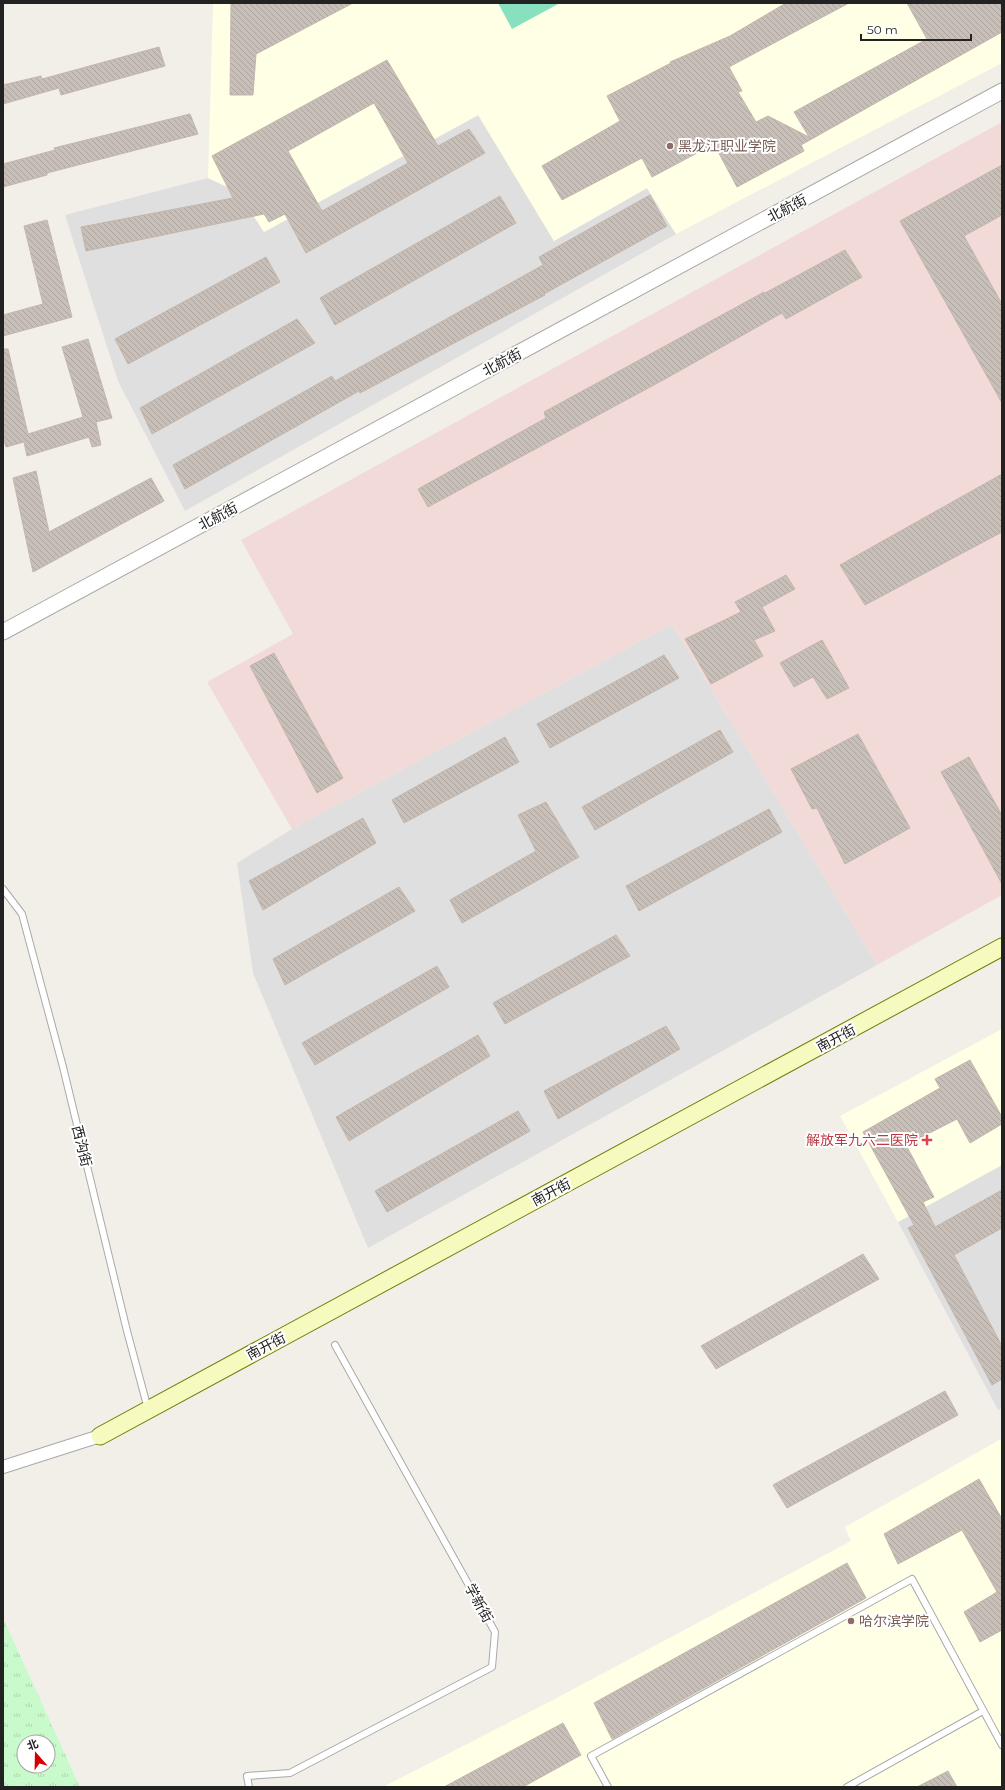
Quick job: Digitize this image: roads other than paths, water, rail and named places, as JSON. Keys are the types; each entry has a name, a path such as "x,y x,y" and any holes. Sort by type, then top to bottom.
{"main road":[{"name":"南开街","path":"100,1436 1002,947"}],"street":[{"name":"北航街","path":"3,632 1002,91"},
{"path":"3,1467 100,1436"}],"lane":[{"name":"西沟街","path":"3,889 22,914 63,1067 127,1331 148,1410"},
{"name":"学新街","path":"249,1787 247,1776 290,1773 492,1667 495,1632 335,1345"},
{"path":"608,1787 591,1756 912,1579 1002,1745"},
{"path":"846,1787 983,1711"}],"place":[{"name":"黑龙江职业学院","path":"670,146"},
{"name":"解放军九六二医院","path":"927,1140"},
{"name":"哈尔滨学院","path":"851,1621"}]}
